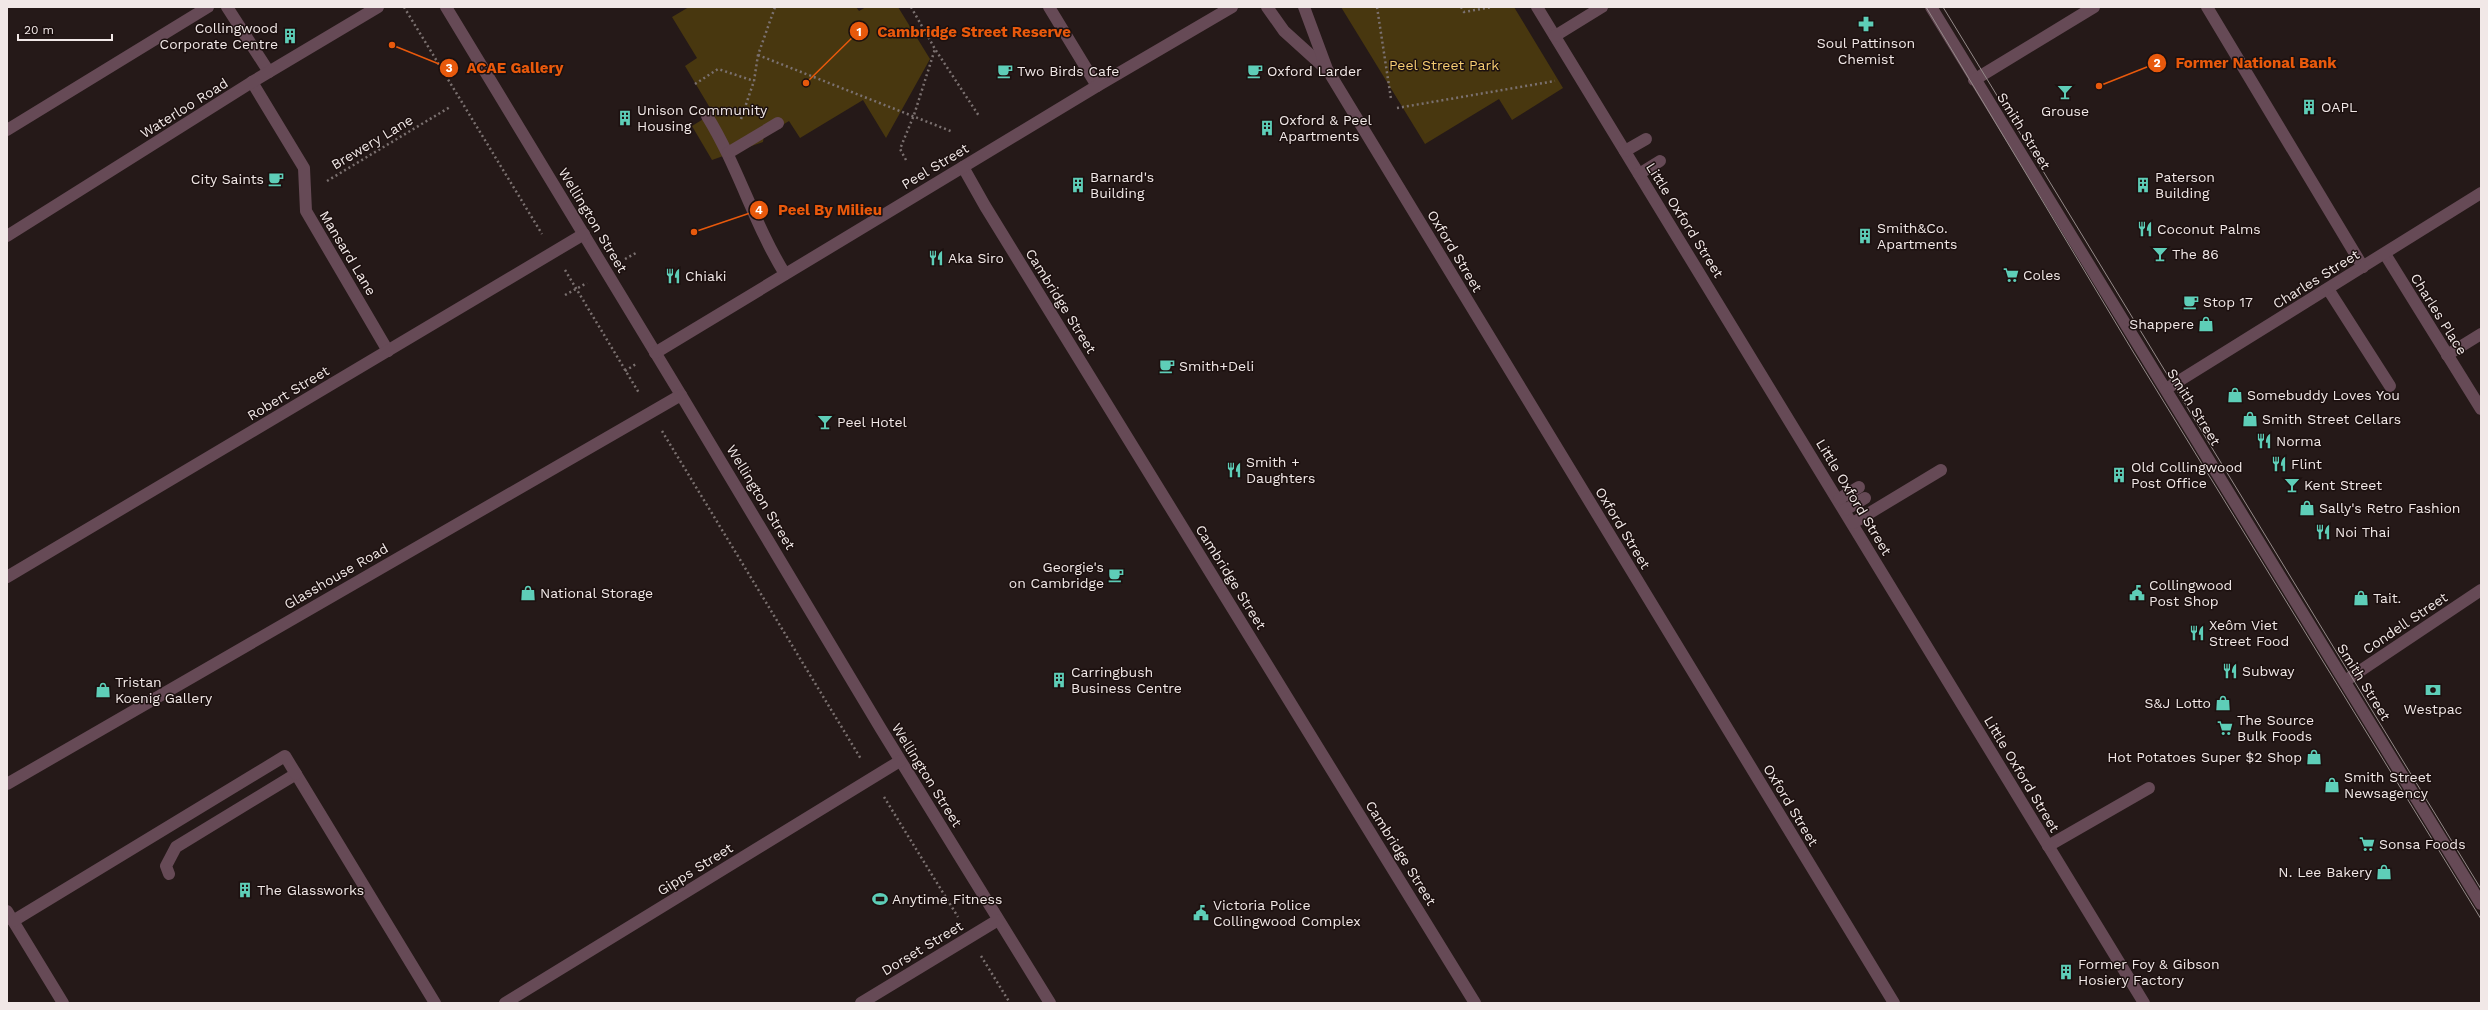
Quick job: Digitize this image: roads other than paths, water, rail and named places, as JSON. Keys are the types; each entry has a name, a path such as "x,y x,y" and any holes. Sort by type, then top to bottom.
{"street":[{"path":"7,130 208,7"},
{"path":"227,7 269,72"},
{"name":"Waterloo Road","path":"7,236 252,82 378,7"},
{"name":"Wellington Street","path":"446,7 655,353 682,395 900,761 1050,1003"},
{"path":"1049,7 1097,86"},
{"name":"Peel Street","path":"655,353 963,166 1232,7"},
{"name":"Oxford Street","path":"1268,7 1284,31 1327,69"},
{"name":"Oxford Street","path":"1304,7 1327,69 1894,1003"},
{"name":"Little Oxford Street","path":"1537,7 1839,499 2144,1003"},
{"path":"1555,36 1602,7"},
{"name":"Smith Street","path":"1931,7 1974,80 2166,389 2481,904"},
{"path":"1974,80 2094,7"},
{"path":"2207,7 2363,267"},
{"name":"Mansard Lane","path":"252,82 304,168 304,194 306,211 388,351"},
{"path":"707,116 728,153 767,244 785,274"},
{"path":"728,153 778,123"},
{"path":"1625,151 1646,139"},
{"path":"1639,174 1660,161"},
{"name":"Cambridge Street","path":"963,166 985,206 1475,1003"},
{"name":"Charles Street","path":"2166,389 2481,193"},
{"name":"Robert Street","path":"7,577 584,234"},
{"name":"Charles Place","path":"2385,254 2481,409"},
{"path":"2328,289 2390,386"},
{"path":"2447,355 2481,334"},
{"name":"Glasshouse Road","path":"7,784 650,412 682,395"},
{"path":"1853,523 1941,470"},
{"path":"1839,499 1858,487"},
{"path":"1845,510 1865,498"},
{"name":"Condell Street","path":"2345,680 2481,590"},
{"path":"63,1003 10,916 285,756 435,1003"},
{"name":"Gipps Street","path":"505,1003 900,761"},
{"path":"169,874 166,866 176,847 296,774"},
{"path":"2048,846 2149,788"},
{"name":"Dorset Street","path":"861,1003 998,920"}],"tram line":[{"path":"1926,7 2132,350 2481,919"},
{"path":"1943,7 2481,889"}],"place":[{"name":"Soul Pattinson Chemist","path":"1866,24"},
{"name":"Collingwood Corporate Centre","path":"290,36"},
{"name":"ACAE Gallery","path":"392,45"},
{"name":"Two Birds Cafe","path":"1005,71"},
{"name":"Oxford Larder","path":"1255,71"},
{"name":"Cambridge Street Reserve","path":"806,83"},
{"name":"Former National Bank","path":"2099,86"},
{"name":"Grouse","path":"2065,92"},
{"name":"OAPL","path":"2309,107"},
{"name":"Unison Community Housing","path":"625,118"},
{"name":"Oxford & Peel Apartments","path":"1267,128"},
{"name":"City Saints","path":"276,179"},
{"name":"Barnard's Building","path":"1078,185"},
{"name":"Paterson Building","path":"2143,185"},
{"name":"Coconut Palms","path":"2145,229"},
{"name":"Peel By Milieu","path":"694,232"},
{"name":"Smith&Co. Apartments","path":"1865,236"},
{"name":"The 86","path":"2160,254"},
{"name":"Aka Siro","path":"936,258"},
{"name":"Coles","path":"2011,275"},
{"name":"Chiaki","path":"673,276"},
{"name":"Stop 17","path":"2191,302"},
{"name":"Shappere","path":"2206,324"},
{"name":"Smith+Deli","path":"1167,366"},
{"name":"Somebuddy Loves You","path":"2235,395"},
{"name":"Smith Street Cellars","path":"2250,419"},
{"name":"Peel Hotel","path":"825,422"},
{"name":"Norma","path":"2264,441"},
{"name":"Flint","path":"2279,464"},
{"name":"Smith + Daughters","path":"1234,470"},
{"name":"Old Collingwood Post Office","path":"2119,475"},
{"name":"Kent Street","path":"2292,485"},
{"name":"Sally's Retro Fashion","path":"2307,508"},
{"name":"Noi Thai","path":"2323,532"},
{"name":"Georgie's on Cambridge","path":"1116,575"},
{"name":"National Storage","path":"528,593"},
{"name":"Collingwood Post Shop","path":"2137,593"},
{"name":"Tait.","path":"2361,598"},
{"name":"Xeôm Viet Street Food","path":"2197,633"},
{"name":"Subway","path":"2230,671"},
{"name":"Carringbush Business Centre","path":"1059,680"},
{"name":"Tristan Koenig Gallery","path":"103,690"},
{"name":"Westpac","path":"2433,690"},
{"name":"S&J Lotto","path":"2223,703"},
{"name":"The Source Bulk Foods","path":"2225,728"},
{"name":"Hot Potatoes Super $2 Shop","path":"2314,757"},
{"name":"Smith Street Newsagency","path":"2332,785"},
{"name":"Sonsa Foods","path":"2367,844"},
{"name":"N. Lee Bakery","path":"2384,872"},
{"name":"The Glassworks","path":"245,890"},
{"name":"Anytime Fitness","path":"880,899"},
{"name":"Victoria Police Collingwood Complex","path":"1201,913"},
{"name":"Former Foy & Gibson Hosiery Factory","path":"2066,972"}],"park label":[{"name":"Peel Street Park","path":"1444,65"}]}
